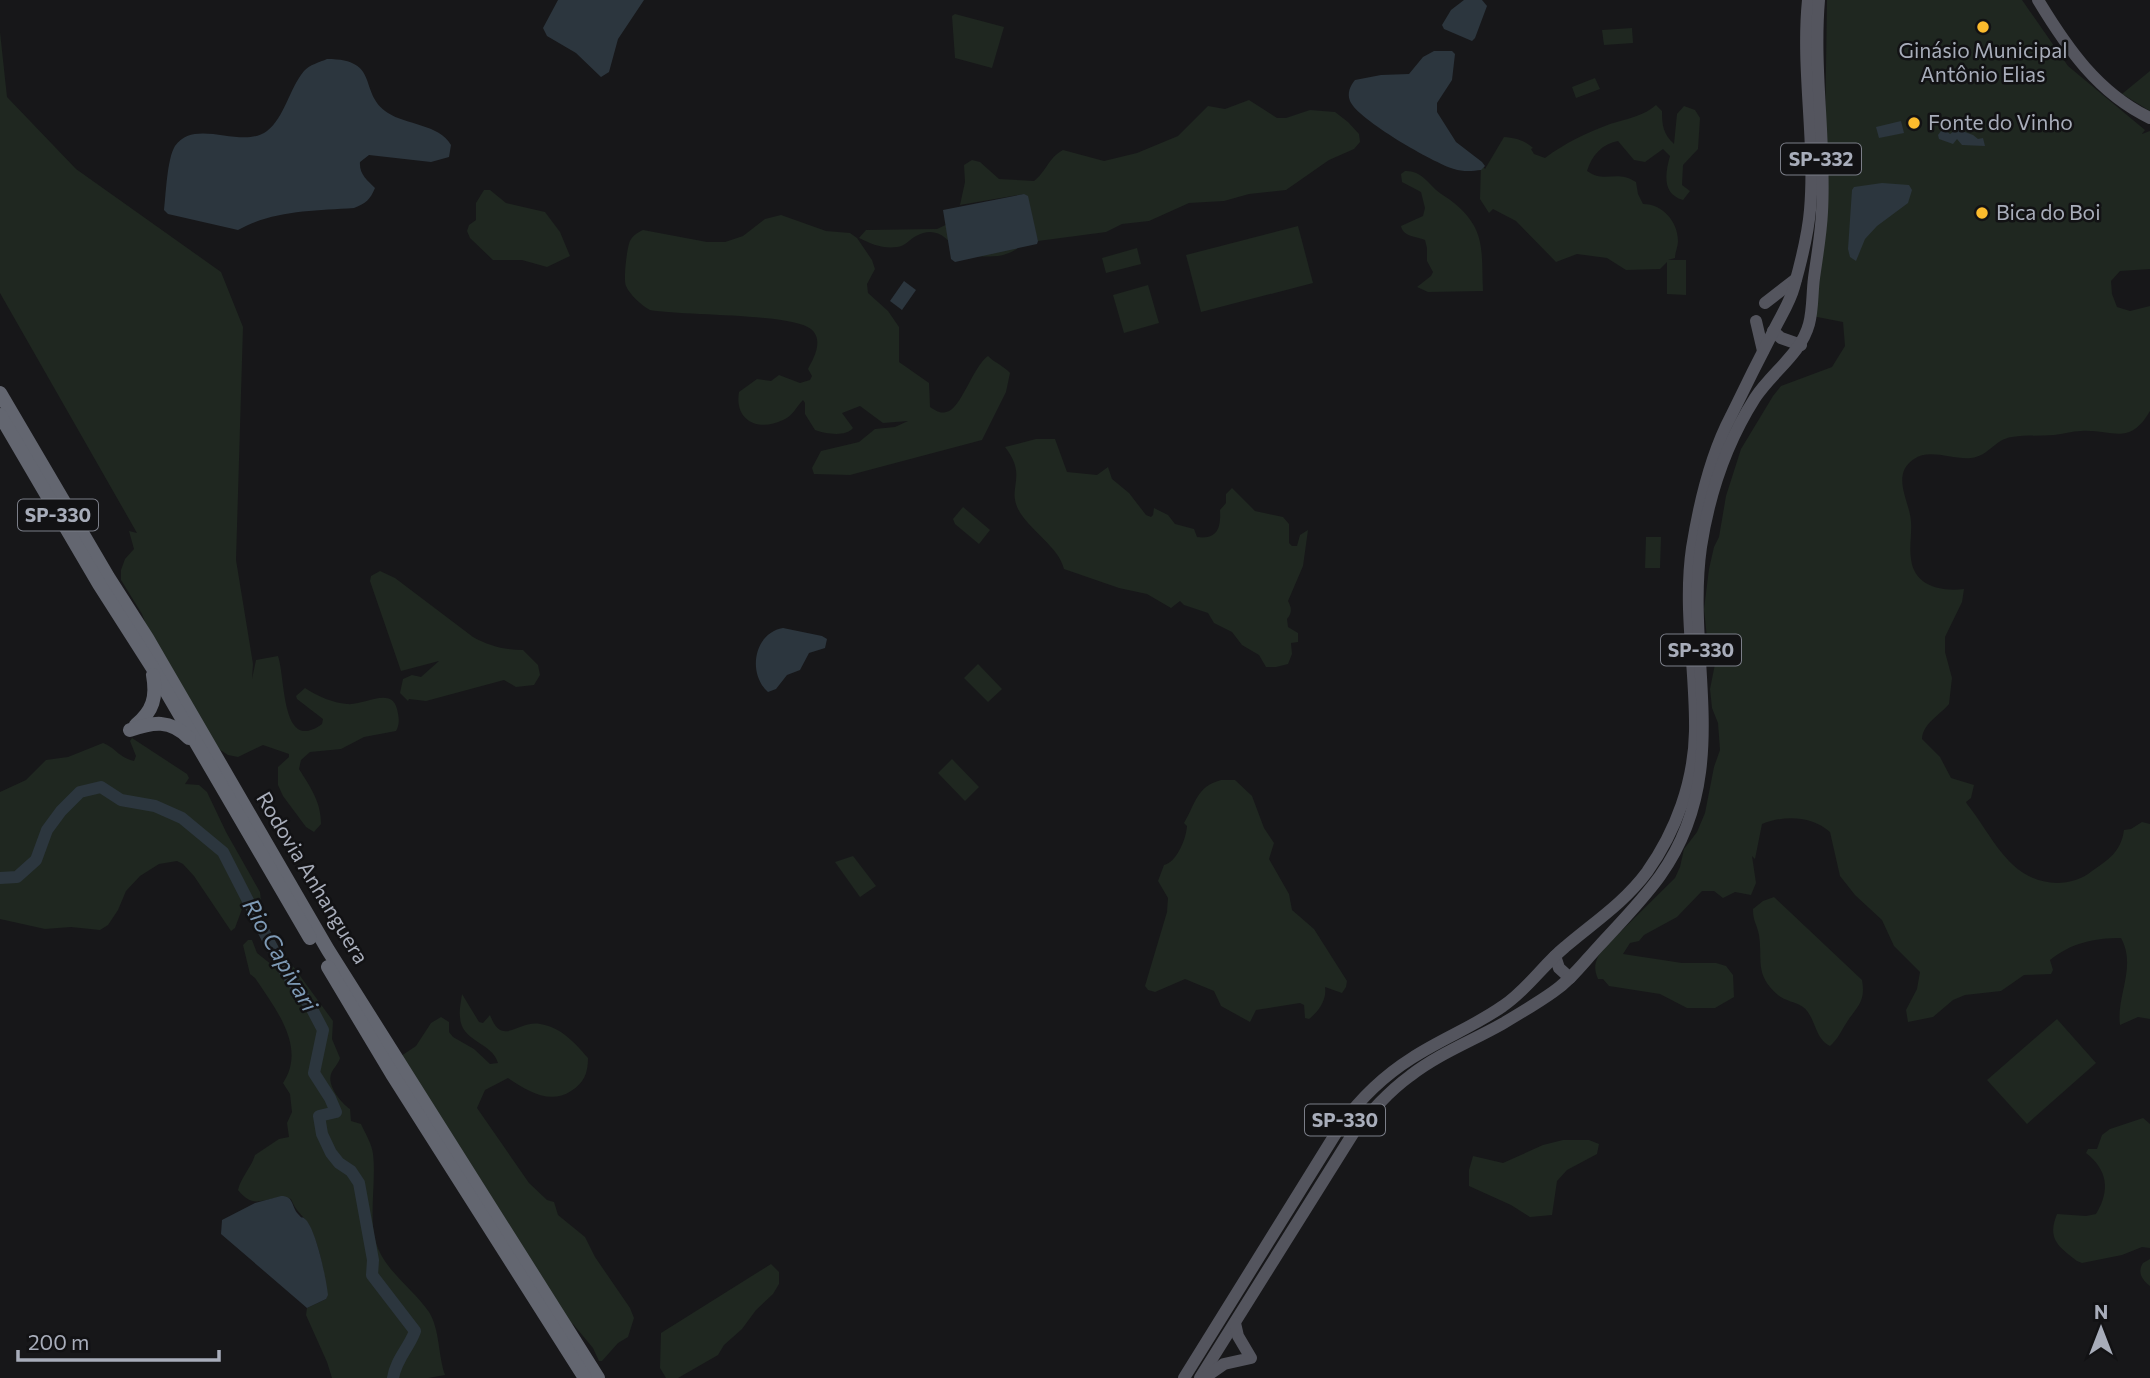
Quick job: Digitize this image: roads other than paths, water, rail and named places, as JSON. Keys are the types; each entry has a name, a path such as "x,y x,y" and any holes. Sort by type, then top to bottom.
{"highway":[{"name":"Rodovia Anhanguera","path":"0,393 147,638 328,950 598,1378"},
{"name":"Rodovia Anhanguera","path":"0,415 392,1074 585,1378"},
{"path":"152,667 154,701 143,719 130,730 151,723 167,723 185,733 198,747"}],"main road":[{"name":"SP-332","path":"1787,307 1796,279 1810,211 1808,0"},
{"name":"SP-332","path":"1810,317 1822,211 1819,0"},
{"path":"2038,0 2087,71 2112,94 2150,118"},
{"path":"1765,303 1796,279"},
{"path":"1787,307 1798,307 1810,317 1801,345 1781,338 1773,331 1787,307"},
{"path":"1756,321 1761,334 1763,355"},
{"name":"SP-330","path":"1184,1378 1357,1104 1413,1057 1502,1008 1520,993 1560,952 1603,917 1637,884 1665,842 1685,797 1695,733 1689,590 1692,548 1705,484 1728,420 1773,331"},
{"name":"SP-330","path":"1202,1378 1354,1132 1373,1109 1410,1075 1501,1025 1554,992 1583,965 1662,872 1684,831 1700,775 1704,737 1698,581 1707,517 1726,457 1756,397 1801,345"},
{"path":"1570,978 1559,968 1560,952 1574,953 1583,965"},
{"path":"1202,1378 1223,1364 1251,1358 1234,1323"}],"waterway":[{"name":"Rio Capivari","path":"0,878 17,877 36,860 47,830 61,811 80,792 101,787 121,800 155,806 182,818 223,852 282,967 312,1009 323,1030 314,1073 336,1112 319,1116 322,1134 331,1153 351,1171 359,1183 373,1260 372,1275 415,1331 393,1378"}],"place":[{"name":"Ginásio Municipal Antônio Elias","path":"1983,27"},
{"name":"Fonte do Vinho","path":"1914,123"},
{"name":"Bica do Boi","path":"1982,213"}]}
